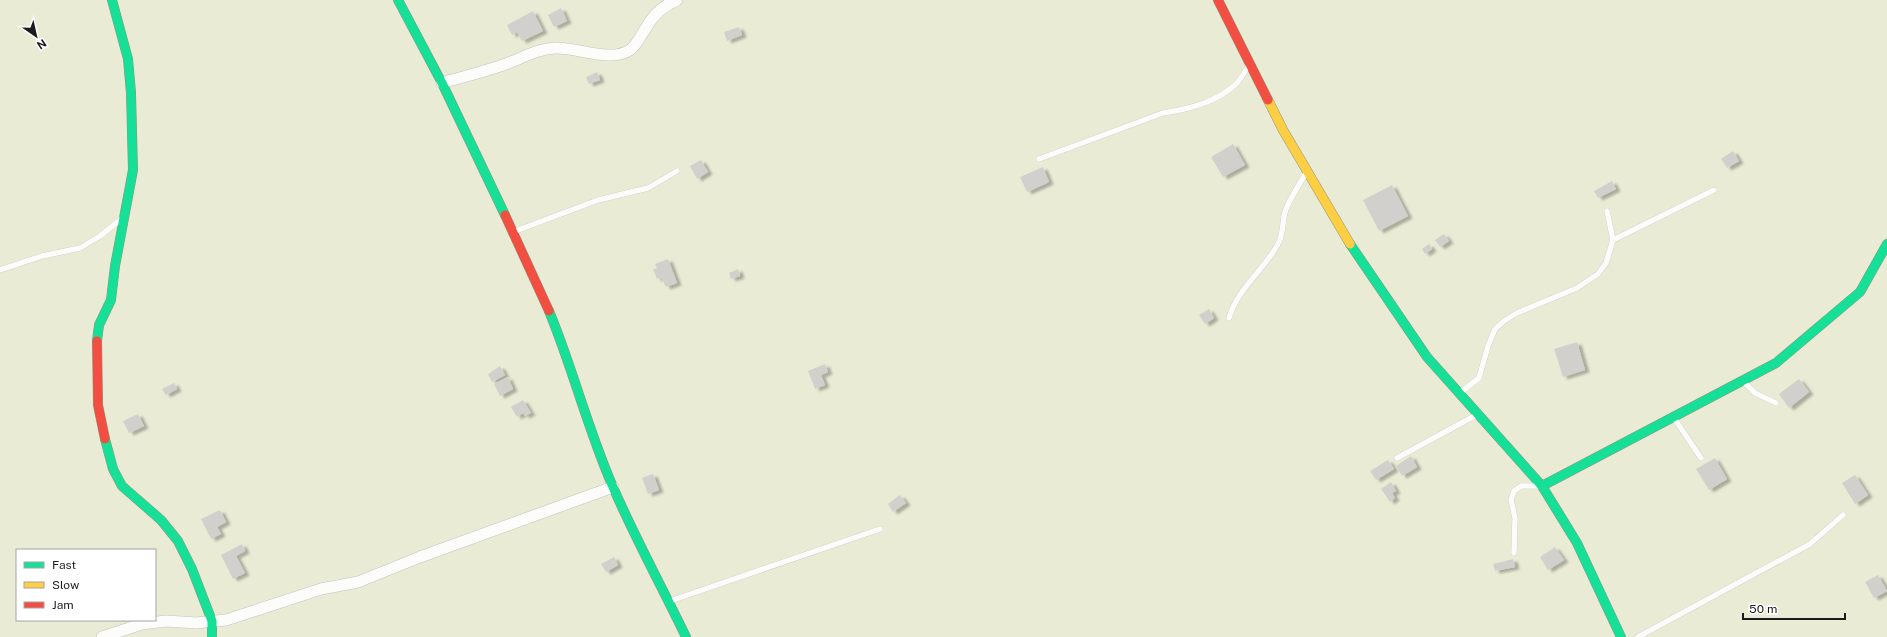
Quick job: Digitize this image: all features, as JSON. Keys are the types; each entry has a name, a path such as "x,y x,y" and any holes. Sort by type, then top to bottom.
{"street":[{"path":"112,0 128,58 131,93 133,170 115,266 111,300 99,325 96,349 98,406 106,445 113,469 122,486 161,520 178,541 192,569 212,621 212,637"},
{"path":"398,0 442,83 513,232 565,350 591,430 613,487 686,637"},
{"path":"442,83 504,65 542,50 570,49 598,55 630,50 636,44 650,20 669,3 677,0"},
{"path":"1218,0 1283,130 1342,233 1428,357 1542,486 1577,543 1621,637"},
{"path":"1542,486 1776,363 1860,292 1887,244"},
{"path":"102,637 142,624 166,621 196,623 226,620 321,589 358,582 420,557 613,487"}],"lane":[{"path":"1039,159 1163,113 1181,110 1218,98 1237,82 1250,65"},
{"path":"513,232 598,200 648,188 677,170"},
{"path":"1229,318 1236,300 1278,245 1284,231 1285,212 1307,172"},
{"path":"1613,240 1714,190"},
{"path":"1460,393 1479,378 1491,338 1495,329 1504,321 1517,313 1577,288 1598,274 1606,263 1613,240 1607,211"},
{"path":"0,270 42,256 80,248 100,236 125,216"},
{"path":"1743,381 1755,392 1776,402"},
{"path":"1397,458 1478,414"},
{"path":"1674,417 1701,458"},
{"path":"1514,553 1515,518 1511,500 1514,491 1521,486 1542,486"},
{"path":"1638,637 1810,544 1844,515"},
{"path":"669,601 880,529"}],"green space":[{"path":"0,0 1887,0 1887,637 0,637"}],"building":[{"path":"561,8 567,21 554,27 548,15"},
{"path":"533,11 543,31 522,41 517,32 512,35 507,25"},
{"path":"739,27 742,35 727,41 724,32"},
{"path":"597,72 600,80 589,84 586,77"},
{"path":"1233,144 1245,165 1223,177 1211,157"},
{"path":"1733,151 1739,161 1727,168 1721,159"},
{"path":"701,160 708,172 697,179 690,166"},
{"path":"1043,167 1049,182 1027,192 1020,177"},
{"path":"1612,181 1616,189 1598,198 1594,191"},
{"path":"1392,185 1408,216 1379,231 1363,200"},
{"path":"1444,234 1449,241 1440,247 1435,240"},
{"path":"1429,244 1432,249 1425,254 1422,249"},
{"path":"668,259 677,283 666,287 661,277 657,279 653,269 657,268 655,264"},
{"path":"738,269 740,276 731,279 729,273"},
{"path":"1209,309 1214,318 1205,324 1199,315"},
{"path":"1577,342 1585,370 1563,377 1554,349"},
{"path":"825,364 828,372 821,375 825,385 815,389 808,371"},
{"path":"500,366 505,375 492,382 488,374"},
{"path":"508,377 513,389 500,396 494,384"},
{"path":"1799,379 1809,392 1789,408 1779,394"},
{"path":"174,383 177,389 166,395 162,389"},
{"path":"523,400 531,413 525,416 523,413 517,417 511,407"},
{"path":"138,414 144,426 129,433 123,421"},
{"path":"1411,456 1417,467 1402,476 1396,466"},
{"path":"1715,458 1727,479 1709,490 1696,469"},
{"path":"1388,460 1394,469 1376,480 1370,471"},
{"path":"653,474 659,490 648,494 642,478"},
{"path":"1855,475 1868,495 1855,504 1842,483"},
{"path":"1391,482 1396,491 1392,493 1395,498 1390,502 1381,489"},
{"path":"900,495 906,503 893,512 888,504"},
{"path":"220,510 226,522 217,527 221,534 211,539 201,519"},
{"path":"242,544 245,551 236,556 245,573 233,579 221,555"},
{"path":"1555,547 1564,560 1548,570 1540,557"},
{"path":"614,557 618,565 606,572 601,564"},
{"path":"1513,559 1515,567 1495,571 1493,564"},
{"path":"1878,575 1887,591 1874,598 1865,582"}],"traffic: fast":[{"path":"97,341 99,325 111,300 115,266 133,170 131,93 128,59 112,0"},
{"path":"398,0 442,83 505,215"},
{"path":"1350,244 1427,357 1542,486 1577,543 1621,637"},
{"path":"1542,486 1776,363 1860,292 1887,244"},
{"path":"549,311 566,355 596,444 613,487 639,544 686,637"},
{"path":"105,439 113,469 122,486 161,520 178,541 192,569 212,621 212,637"}],"traffic: slow":[{"path":"1268,100 1283,130 1350,244"}],"traffic: jam":[{"path":"1218,0 1268,100"},
{"path":"505,215 549,311"},
{"path":"97,341 98,405 105,439"}]}
